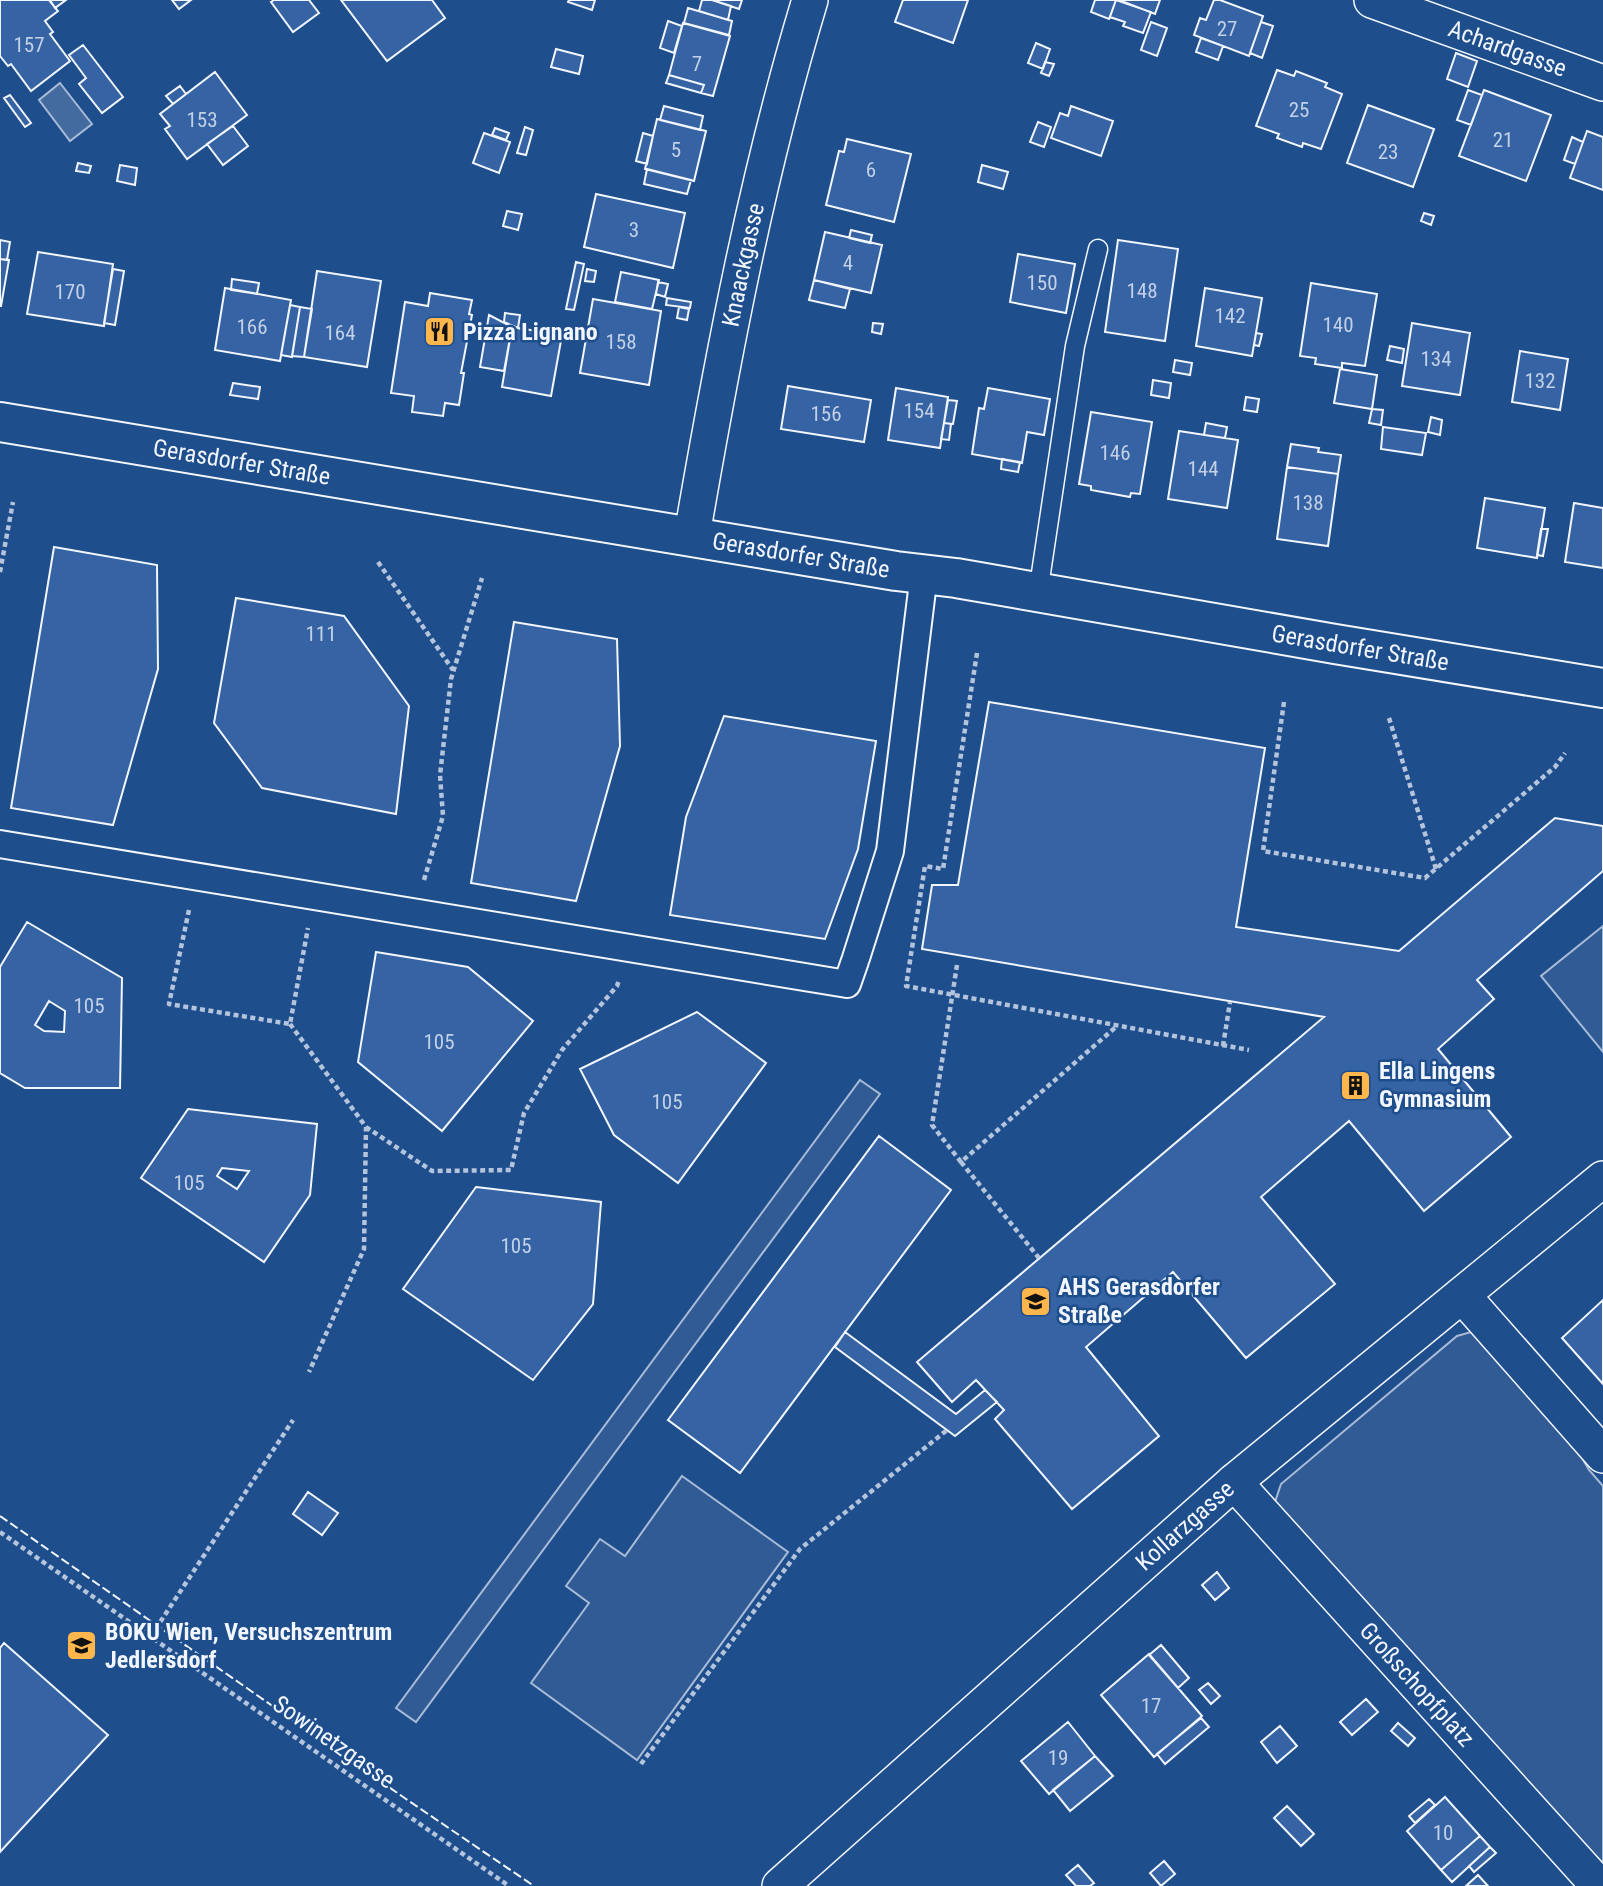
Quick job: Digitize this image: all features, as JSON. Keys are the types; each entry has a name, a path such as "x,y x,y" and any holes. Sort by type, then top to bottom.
{"main road":[{"name":"Gerasdorfer Straße","path":"0,422 1603,688"}],"street":[{"name":"Knaackgasse","path":"692,535 718,384 759,194 790,65 810,0"},
{"name":"Achardgasse","path":"1372,0 1603,83"},
{"path":"0,844 847,984 890,851 924,574"},
{"name":"Kollarzgasse","path":"780,1886 1234,1482 1603,1179"},
{"path":"1462,1295 1603,1455"},
{"name":"Großschopfplatz","path":"1234,1482 1599,1886"}],"lane":[{"path":"1038,593 1074,346 1098,249"}],"path":[{"path":"0,572 13,502"},
{"path":"378,562 454,670"},
{"path":"419,914 424,878 443,816 440,775 451,679 482,578"},
{"path":"977,653 943,869 925,866 906,986 1249,1050"},
{"path":"1284,702 1263,851 1425,878 1555,767 1565,752"},
{"path":"1389,718 1436,869"},
{"path":"195,876 169,1004 290,1024 366,1127 432,1171 511,1170 524,1113 562,1050 617,986 631,949"},
{"path":"290,1024 313,896"},
{"path":"957,965 932,1125 1039,1258"},
{"path":"1223,1046 1230,1002"},
{"path":"961,1162 1117,1026"},
{"path":"309,1372 364,1249 366,1127"},
{"path":"151,1636 293,1420"},
{"path":"641,1764 800,1549 947,1430"},
{"name":"Sowinetzgasse","path":"0,1532 509,1886"}],"shaded area":[{"path":"60,83 92,124 70,141 39,100"},
{"path":"1603,926 1603,1052 1541,976"},
{"path":"860,1080 880,1094 416,1722 396,1708"},
{"path":"1471,1332 1502,1356 1568,1434 1589,1470 1603,1486 1603,1874 1275,1502 1281,1484 1457,1336"},
{"path":"682,1476 788,1552 637,1760 531,1683 589,1603 566,1586 600,1539 625,1556"}],"building":[{"path":"0,0 49,0 58,11 45,21 53,32 50,34 70,61 31,91 11,64 8,66 0,56"},
{"path":"50,0 66,0 55,8"},
{"path":"172,0 191,0 179,9"},
{"path":"309,0 319,13 293,32 271,2"},
{"path":"341,0 432,0 445,18 387,61"},
{"path":"595,0 592,10 568,2"},
{"path":"702,0 731,6 728,20 699,11"},
{"path":"712,0 742,0 739,9"},
{"path":"903,0 968,0 953,43 895,22"},
{"path":"1095,0 1116,0 1109,19 1091,12"},
{"path":"1116,0 1151,12 1143,33 1123,26 1125,22 1110,17"},
{"path":"1119,0 1160,0 1155,14"},
{"path":"1214,0 1263,16 1249,56 1194,35 1200,18 1206,20"},
{"path":"688,8 732,21 729,35 684,23"},
{"path":"668,21 682,26 674,53 660,48"},
{"path":"1151,22 1167,28 1157,56 1141,50"},
{"path":"1261,22 1273,26 1262,58 1250,53"},
{"path":"683,23 730,36 713,96 701,93 704,85 669,75"},
{"path":"1201,38 1223,46 1218,60 1196,52"},
{"path":"1036,43 1050,49 1043,69 1028,63"},
{"path":"83,45 123,97 102,113 79,84 86,78 69,55"},
{"path":"556,49 583,56 579,74 551,67"},
{"path":"1456,53 1477,61 1468,87 1447,79"},
{"path":"1045,62 1054,64 1049,76 1041,73"},
{"path":"1277,70 1294,76 1296,71 1327,83 1325,87 1342,94 1321,149 1303,143 1302,147 1277,138 1279,134 1256,126"},
{"path":"215,72 247,115 187,159 165,129 170,126 160,114"},
{"path":"669,75 704,85 701,93 666,83"},
{"path":"180,86 186,94 173,104 166,96"},
{"path":"1468,90 1482,95 1471,125 1457,120"},
{"path":"1484,90 1551,115 1526,181 1459,156"},
{"path":"10,95 31,123 25,127 4,98"},
{"path":"1368,105 1434,129 1413,187 1347,163"},
{"path":"664,106 703,116 700,130 660,120"},
{"path":"1071,106 1113,121 1101,156 1051,138 1060,113 1068,116"},
{"path":"657,119 706,131 694,181 645,169"},
{"path":"1038,122 1051,127 1044,147 1030,142"},
{"path":"233,126 248,146 223,165 207,144"},
{"path":"525,127 533,130 526,155 517,153"},
{"path":"495,128 509,133 506,140 492,135"},
{"path":"1587,131 1603,137 1603,190 1570,178"},
{"path":"484,133 510,142 499,173 473,163"},
{"path":"643,133 653,136 647,164 636,161"},
{"path":"1572,137 1583,142 1575,164 1564,160"},
{"path":"847,139 911,154 894,222 826,205 839,151 844,152"},
{"path":"78,163 91,166 89,173 76,171"},
{"path":"120,165 137,168 135,185 117,181"},
{"path":"982,165 1008,172 1003,189 978,182"},
{"path":"647,169 691,180 687,194 644,184"},
{"path":"596,194 685,213 673,268 584,247"},
{"path":"507,211 522,214 518,230 503,226"},
{"path":"1424,213 1434,216 1431,225 1421,221"},
{"path":"851,230 872,235 870,243 849,238"},
{"path":"825,232 882,245 871,293 814,280"},
{"path":"0,240 10,242 7,260 0,259"},
{"path":"1118,240 1178,249 1165,341 1105,332"},
{"path":"38,252 113,264 104,326 27,314"},
{"path":"1018,254 1075,264 1066,313 1010,302"},
{"path":"0,259 9,260 1,306 0,306"},
{"path":"576,262 584,264 574,310 566,309"},
{"path":"113,269 124,271 115,325 104,323"},
{"path":"587,269 596,271 594,282 585,281"},
{"path":"317,271 381,281 367,367 304,357"},
{"path":"621,272 659,280 652,309 615,302"},
{"path":"232,279 259,283 257,294 231,290"},
{"path":"814,280 850,289 845,308 809,300"},
{"path":"658,282 668,284 665,297 656,294"},
{"path":"1311,283 1377,294 1365,366 1342,363 1342,368 1315,364 1316,358 1300,356"},
{"path":"225,288 291,300 280,361 215,350"},
{"path":"1205,288 1262,298 1252,356 1196,346"},
{"path":"430,293 472,300 459,405 445,403 443,416 412,412 414,396 391,393 405,302 428,306"},
{"path":"667,298 691,302 690,308 666,305"},
{"path":"593,299 661,311 649,385 580,373"},
{"path":"290,305 300,307 292,357 281,355"},
{"path":"300,307 312,309 304,357 292,356"},
{"path":"679,307 689,309 687,320 677,318"},
{"path":"505,313 520,315 518,328 504,322"},
{"path":"489,315 512,327 504,371 480,367"},
{"path":"873,323 883,324 881,334 872,332"},
{"path":"1412,323 1470,333 1460,395 1402,386"},
{"path":"512,327 562,335 551,396 502,387"},
{"path":"1256,333 1262,334 1259,346 1254,345"},
{"path":"1390,346 1404,349 1402,363 1387,360"},
{"path":"1520,351 1568,359 1560,410 1512,402"},
{"path":"1175,360 1192,363 1190,375 1173,372"},
{"path":"1340,369 1377,375 1372,409 1334,403"},
{"path":"1153,380 1171,383 1169,398 1151,395"},
{"path":"233,383 260,387 258,399 230,395"},
{"path":"788,386 871,400 864,442 781,429"},
{"path":"896,388 948,397 940,448 888,440"},
{"path":"988,388 1050,399 1044,435 1027,432 1022,463 972,454 979,408 984,409"},
{"path":"1246,397 1259,399 1257,412 1244,410"},
{"path":"948,400 957,401 953,424 944,423"},
{"path":"1372,409 1383,410 1381,425 1369,423"},
{"path":"1091,412 1152,422 1140,494 1131,493 1130,497 1091,490 1091,486 1079,484"},
{"path":"1431,417 1442,420 1440,435 1428,432"},
{"path":"944,423 951,424 949,440 941,439"},
{"path":"1206,423 1227,427 1225,438 1204,435"},
{"path":"1383,427 1426,433 1422,455 1381,449"},
{"path":"1179,431 1238,440 1227,508 1168,499"},
{"path":"1291,444 1319,448 1318,452 1341,455 1338,474 1287,467"},
{"path":"1002,459 1020,462 1018,472 1001,469"},
{"path":"1287,467 1338,474 1328,546 1277,539"},
{"path":"1485,498 1545,508 1537,558 1477,548"},
{"path":"1574,503 1603,508 1603,568 1565,562"},
{"path":"1541,529 1548,529 1543,556 1537,555"},
{"path":"54,547 157,565 158,669 113,825 11,808"},
{"path":"236,598 344,616 409,706 396,814 262,788 214,723"},
{"path":"514,622 617,639 620,746 576,901 471,883"},
{"name":"Ella Lingens Gymnasium","path":"989,702 1265,748 1236,927 1399,951 1555,818 1603,826 1603,871 1477,980 1494,999 1438,1049 1511,1137 1424,1211 1349,1121 1261,1197 1335,1284 1246,1358 1173,1272 1086,1347 1159,1436 1072,1509 995,1419 1004,1410 976,1380 952,1402 917,1362 1324,1017 922,949 932,885 958,885"},
{"path":"724,716 876,741 858,849 825,939 670,915 686,817"},
{"path":"27,922 122,978 120,1088 25,1088 0,1073 0,967","holes":["49,1001 65,1011 64,1032 44,1031 35,1025"]},
{"path":"376,952 468,967 533,1021 442,1131 358,1062"},
{"path":"697,1012 766,1063 678,1183 614,1135 580,1069"},
{"path":"188,1109 317,1124 310,1195 264,1262 141,1178","holes":["222,1168 249,1171 237,1189 217,1176"]},
{"path":"879,1136 951,1190 740,1473 668,1420"},
{"path":"476,1187 601,1202 593,1304 533,1380 403,1289"},
{"path":"1603,1300 1603,1384 1562,1338"},
{"path":"845,1332 956,1414 985,1390 997,1402 955,1436 835,1347"},
{"path":"308,1492 338,1513 322,1535 293,1514"},
{"path":"1217,1572 1229,1588 1215,1600 1202,1585"},
{"path":"4,1643 108,1735 0,1852 0,1648"},
{"path":"1161,1645 1189,1678 1178,1688 1149,1655"},
{"path":"1149,1654 1202,1716 1154,1757 1101,1695"},
{"path":"1208,1683 1220,1696 1211,1704 1199,1690"},
{"path":"1366,1699 1378,1712 1352,1735 1340,1722"},
{"path":"1201,1718 1209,1727 1165,1764 1157,1754"},
{"path":"1068,1722 1095,1756 1049,1794 1021,1761"},
{"path":"1398,1723 1415,1738 1408,1746 1391,1731"},
{"path":"1280,1726 1297,1746 1277,1763 1261,1742"},
{"path":"1095,1756 1113,1776 1070,1811 1053,1790"},
{"path":"1445,1797 1480,1836 1441,1870 1407,1831"},
{"path":"1429,1799 1435,1805 1415,1823 1409,1816"},
{"path":"1287,1806 1314,1834 1301,1846 1274,1818"},
{"path":"1480,1836 1490,1847 1452,1882 1441,1870"},
{"path":"1490,1847 1496,1853 1474,1872 1469,1866"},
{"path":"1164,1861 1175,1874 1161,1886 1150,1873"},
{"path":"1078,1865 1094,1883 1090,1886 1076,1886 1066,1875"},
{"path":"1478,1875 1488,1886 1466,1886"}],"fence":[{"path":"0,1516 534,1886"}],"place":[{"name":"Pizza Lignano","path":"440,332"},
{"name":"Ella Lingens Gymnasium","path":"1356,1085"},
{"name":"AHS Gerasdorfer Straße","path":"1035,1301"},
{"name":"BOKU Wien, Versuchszentrum Jedlersdorf","path":"82,1646"}]}
